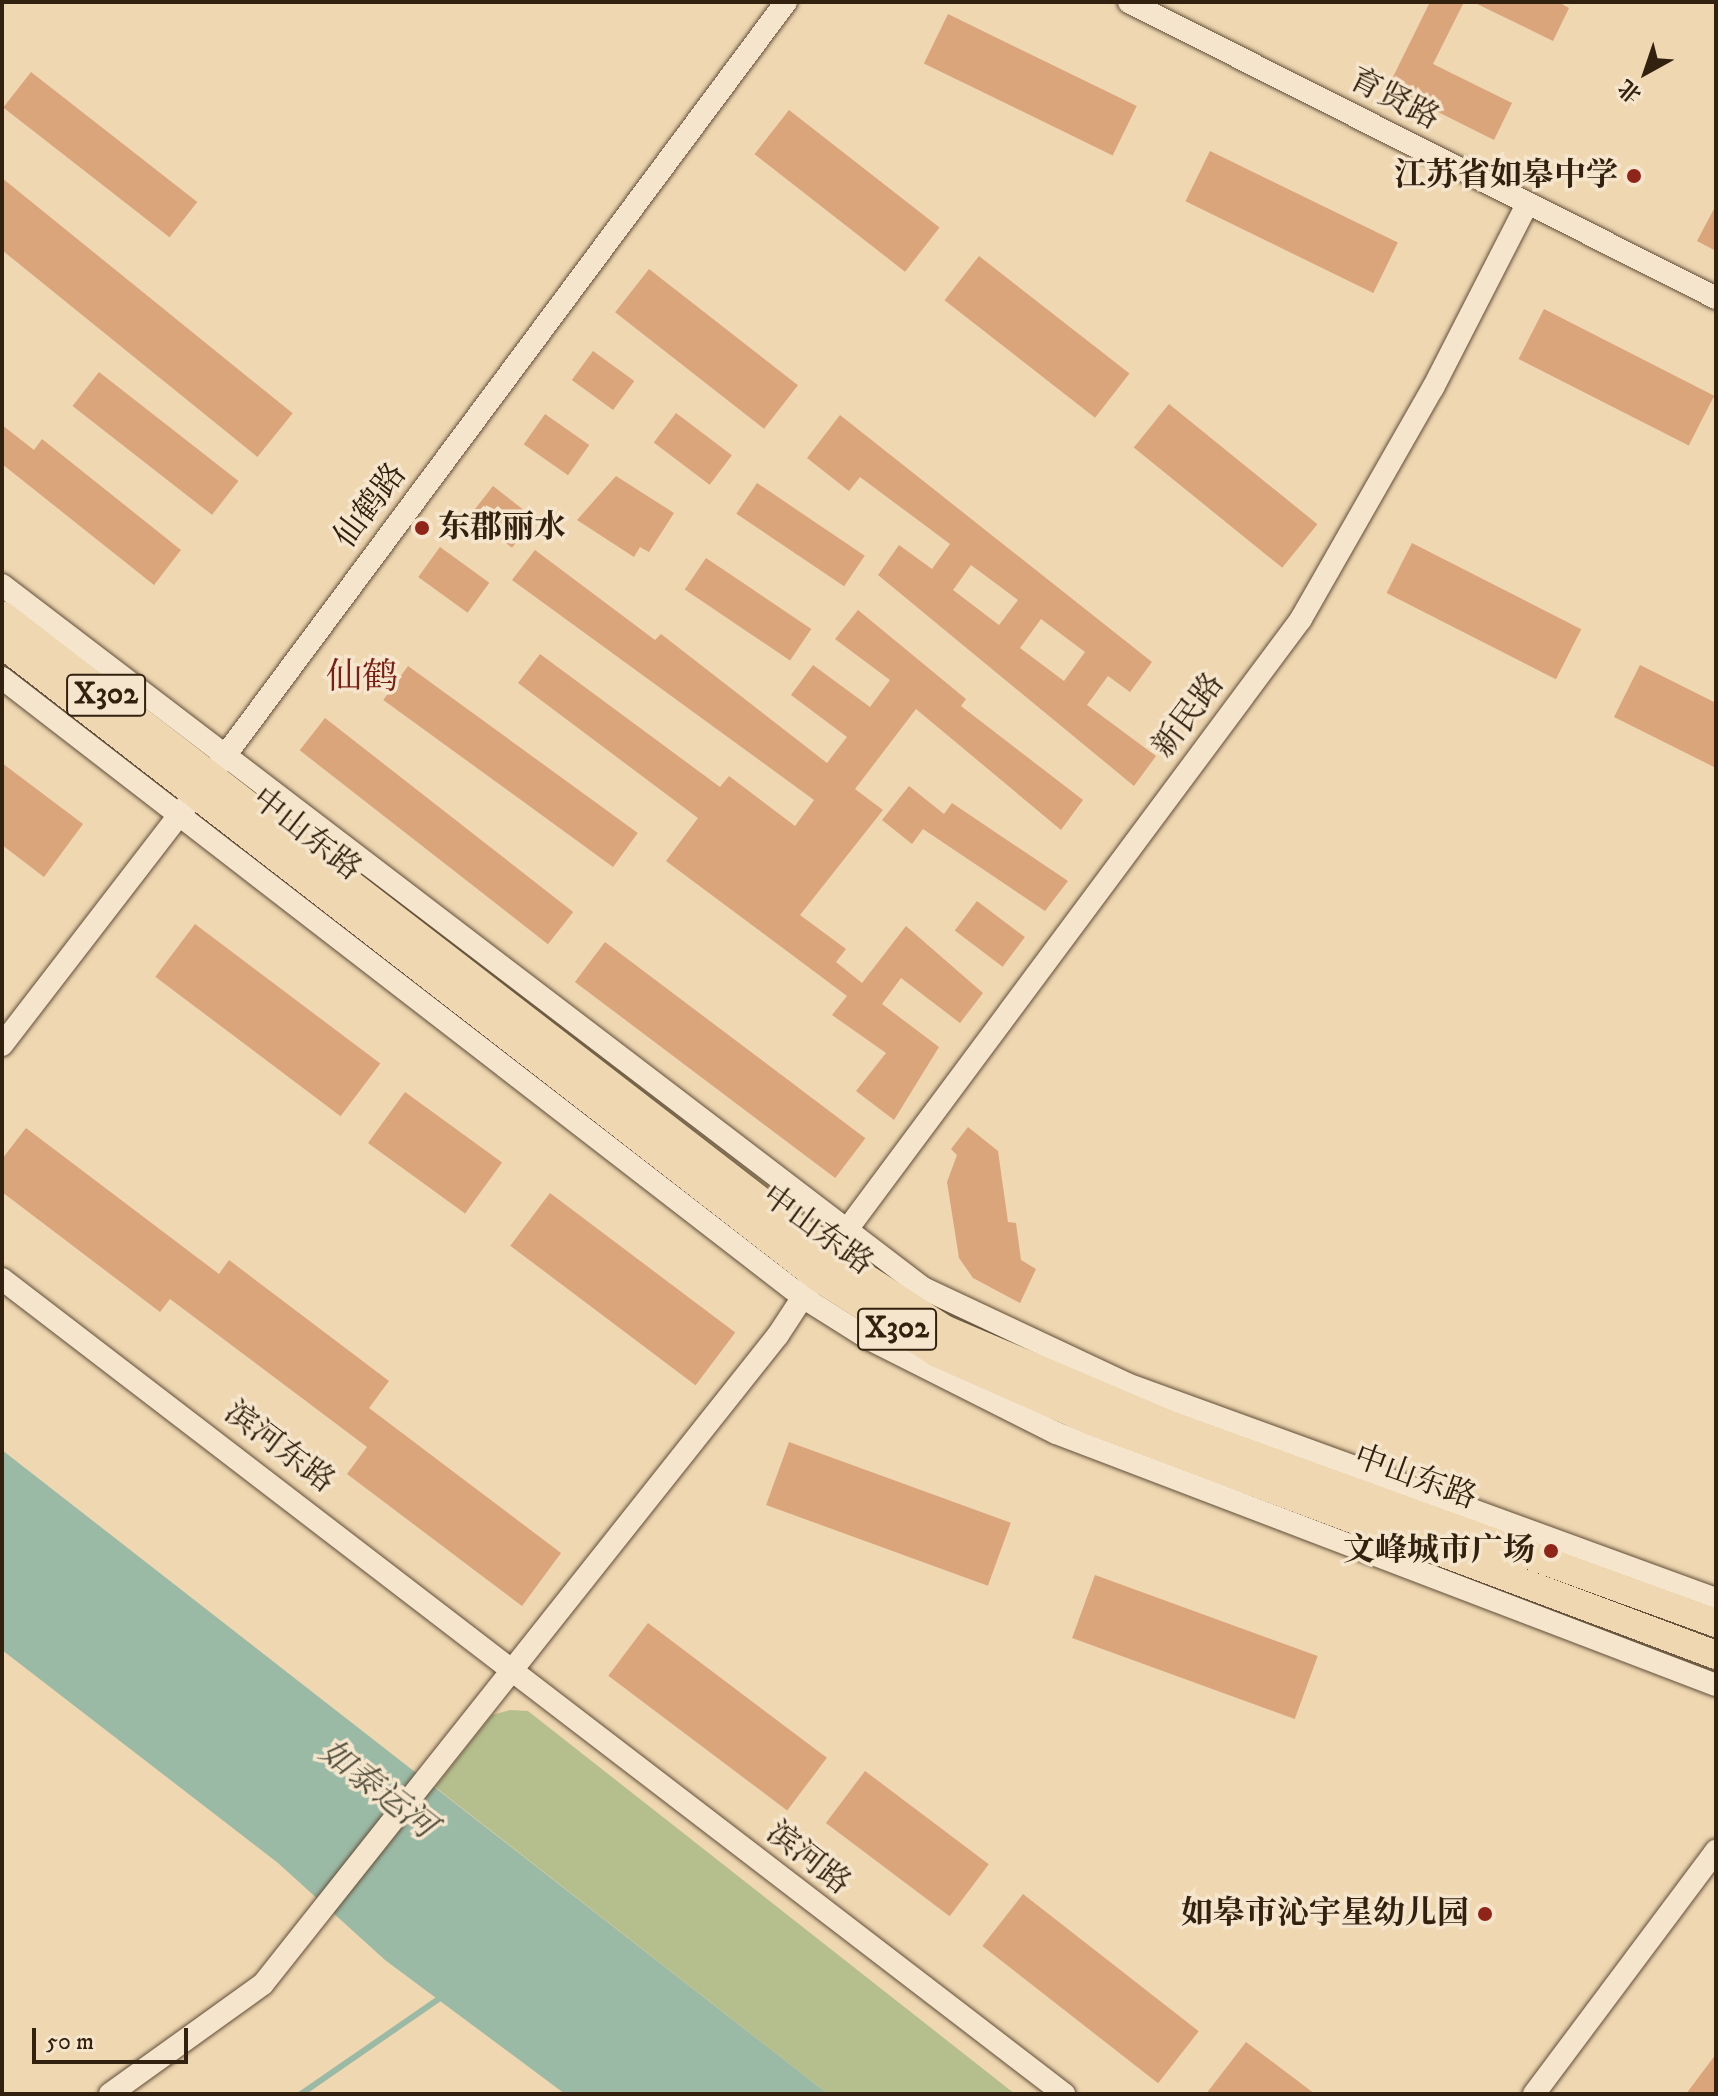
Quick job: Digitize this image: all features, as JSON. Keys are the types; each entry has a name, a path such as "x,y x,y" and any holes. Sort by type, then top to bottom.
{"main road":[{"name":"中山东路","path":"2,615 203,784 818,1277 937,1353 1015,1389 1716,1655"},
{"name":"中山东路","path":"2,644 203,784"},
{"name":"中山东路","path":"818,1277 1052,1378 1716,1623"}],"street":[{"name":"仙鹤路","path":"2,1045 203,784 786,2"},
{"name":"育贤路","path":"1129,2 1716,298"},
{"name":"新民路","path":"110,2094 263,1984 297,1945 518,1669 818,1277 846,1231 1301,619 1433,388 1527,204"},
{"path":"2,585 203,784 962,1392 1056,1433 1716,1685"},
{"path":"2,678 203,784 846,1231 923,1288 1127,1384 1716,1599"},
{"name":"滨河东路","path":"2,1279 518,1669"},
{"name":"滨河路","path":"518,1669 1064,2094"},
{"path":"1534,2094 1716,1851"}],"shaded area":[{"path":"510,1710 528,1711 1015,2094 828,2094 435,1787 492,1715"}],"water":[{"name":"如泰运河","path":"2,1450 828,2094 565,2094 385,1960 278,1863 2,1650"}],"building":[{"path":"1430,2 1464,2 1433,64 1512,103 1494,140 1388,87"},
{"path":"1473,2 1558,2 1569,8 1553,41"},
{"path":"948,14 1137,106 1113,155 924,63"},
{"path":"31,72 197,202 170,237 3,107"},
{"path":"789,110 940,228 905,272 755,154"},
{"path":"1210,151 1398,243 1373,293 1185,201"},
{"path":"2,178 293,413 257,457 2,250"},
{"path":"1716,205 1716,251 1697,241"},
{"path":"979,256 1130,374 1095,418 945,300"},
{"path":"649,269 798,385 764,429 615,312"},
{"path":"1544,309 1714,396 1689,446 1519,359"},
{"path":"593,351 634,381 613,410 572,380"},
{"path":"99,372 238,481 212,515 73,406"},
{"path":"1169,404 1317,524 1282,568 1134,448"},
{"path":"676,413 732,455 710,485 654,443"},
{"path":"545,414 589,445 568,475 524,444"},
{"path":"840,415 1152,662 1130,692 1108,676 1087,705 1156,756 1134,786 878,575 899,545 932,569 950,544 860,477 849,491 807,458","holes":["971,565 1018,600 999,625 953,590","1041,619 1085,652 1064,681 1020,648"]},
{"path":"2,425 34,450 42,439 181,550 154,585 2,464"},
{"path":"616,476 674,513 649,552 640,547 634,557 577,520"},
{"path":"757,483 865,556 844,586 736,514"},
{"path":"493,486 535,519 512,548 470,515"},
{"path":"1412,543 1581,629 1556,679 1387,593"},
{"path":"440,547 489,583 468,613 418,577"},
{"path":"535,550 655,640 661,634 827,763 847,737 791,695 813,665 870,707 890,680 835,639 858,610 966,699 961,706 1083,800 1061,830 916,709 855,789 883,810 800,915 846,949 836,962 862,983 906,926 983,993 960,1023 901,978 882,1004 939,1047 894,1120 856,1091 886,1053 832,1015 847,996 666,861 698,818 518,683 540,654 720,787 729,776 795,826 814,800 512,580"},
{"path":"706,558 811,629 790,661 685,590"},
{"path":"1640,665 1716,703 1716,768 1614,717"},
{"path":"408,666 638,833 613,867 383,700"},
{"path":"325,718 573,912 548,944 300,750"},
{"path":"2,763 83,824 44,877 2,845"},
{"path":"909,786 944,814 952,803 1068,881 1045,911 923,829 912,844 882,820"},
{"path":"977,901 1025,937 1003,967 955,931"},
{"path":"195,924 380,1064 341,1116 155,977"},
{"path":"605,942 865,1138 835,1178 575,982"},
{"path":"405,1092 502,1163 465,1214 368,1143"},
{"path":"968,1127 998,1151 1008,1222 1016,1223 1021,1260 1036,1269 1020,1303 973,1278 959,1258 947,1182 957,1155 951,1149"},
{"path":"26,1128 219,1274 229,1260 389,1381 369,1408 561,1553 522,1606 347,1474 367,1447 170,1299 160,1312 2,1192 2,1159"},
{"path":"550,1193 735,1333 696,1385 510,1246"},
{"path":"789,1442 1011,1523 988,1586 766,1505"},
{"path":"1095,1575 1318,1656 1295,1719 1072,1638"},
{"path":"648,1623 827,1758 787,1811 608,1676"},
{"path":"865,1771 989,1864 950,1916 826,1823"},
{"path":"1023,1894 1199,2031 1158,2083 982,1946"},
{"path":"1246,2042 1315,2094 1206,2094"},
{"path":"1716,2054 1716,2094 1686,2094"}],"waterway":[{"path":"301,2094 446,1994"}],"place":[{"name":"江苏省如皋中学","path":"1634,176"},
{"name":"东郡丽水","path":"422,528"},
{"name":"文峰城市广场","path":"1551,1551"},
{"name":"如皋市沁宇星幼儿园","path":"1485,1914"}],"district":[{"name":"仙鹤","path":"362,678"}]}
